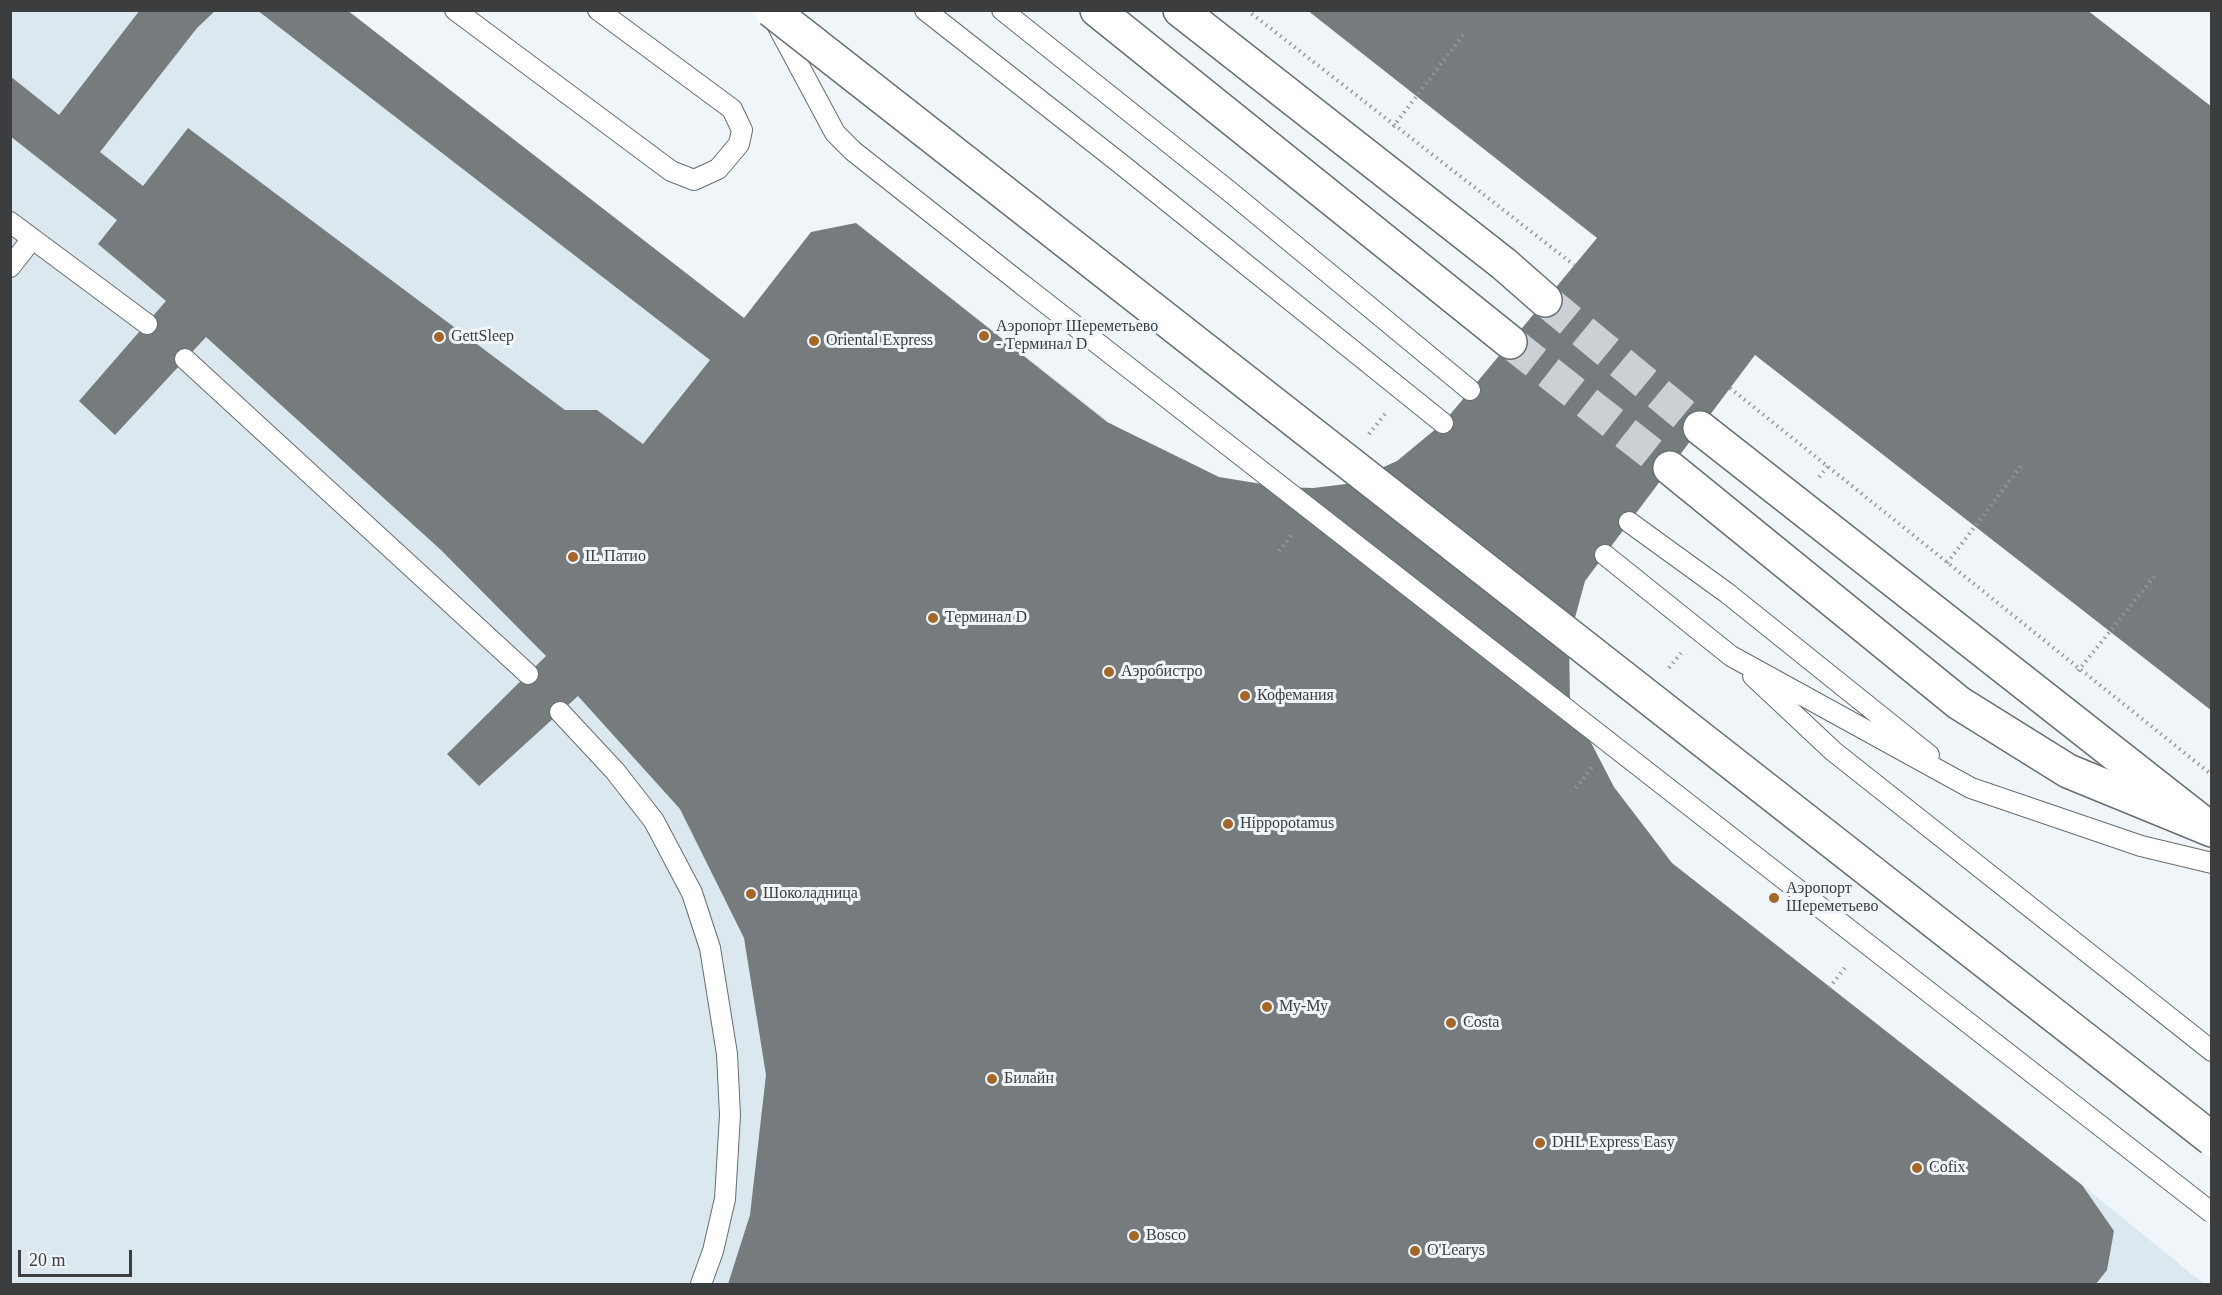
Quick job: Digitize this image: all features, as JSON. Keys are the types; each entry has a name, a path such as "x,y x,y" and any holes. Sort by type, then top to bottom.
{"street":[{"path":"770,10 2211,1139"},
{"path":"1097,10 1510,342"},
{"path":"1180,10 1504,264 1545,300"},
{"path":"1700,428 2211,830"},
{"path":"1670,468 1959,703 2068,771 2211,830"}],"lane":[{"path":"455,10 671,171 694,180 718,169 740,144 742,130 732,109 598,10"},
{"path":"770,10 835,133 853,151 2211,1213"},
{"path":"925,10 1443,423"},
{"path":"1002,10 1185,156 1470,390"},
{"path":"10,222 147,324"},
{"path":"10,267 32,239"},
{"path":"185,359 528,674"},
{"path":"1629,522 1727,593 1971,788"},
{"path":"1605,555 1731,656 1833,751 2211,1051"},
{"path":"1731,656 1971,788 2141,846 2211,863"},
{"path":"560,712 615,771 654,821 692,893 710,948 727,1054 730,1115 725,1199 713,1251 700,1284"}],"path":[{"path":"1247,10 1393,127 1574,265"},
{"path":"1393,127 1464,34"},
{"path":"1730,388 2078,671 2211,775"},
{"path":"1947,563 2021,466"},
{"path":"2078,671 2157,573"}],"shaded area":[{"name":"Терминал D","path":"10,11 347,11 744,318 811,232 856,223 2082,1185 2204,1284 11,1284"}],"building":[{"name":"Терминал D","path":"140,10 216,10 197,28 100,152 143,186 188,128 565,410 597,410 643,444 710,360 257,10 347,10 744,318 811,232 856,223 1107,422 1219,477 1280,487 1313,488 1346,484 1397,461 1443,423 1597,238 1307,10 2087,10 2212,107 2212,711 1755,355 1585,581 1569,640 1570,702 1614,787 1672,863 2082,1185 2114,1231 2107,1270 2096,1284 728,1284 750,1215 766,1075 744,938 680,809 578,696 479,786 447,754 546,656 441,550 206,337 115,435 79,401 166,301 98,244 117,220 10,136 10,76 59,115"}],"tunnel":[{"path":"1545,300 1700,428"},
{"path":"1510,342 1670,468"}],"place":[{"name":"Аэропорт Шереметьево - Терминал D","path":"984,336"},
{"name":"GettSleep","path":"439,337"},
{"name":"Oriental Express","path":"814,341"},
{"name":"IL Патио","path":"573,557"},
{"name":"Терминал D","path":"933,618"},
{"name":"Аэробистро","path":"1109,672"},
{"name":"Кофемания","path":"1245,696"},
{"name":"Hippopotamus","path":"1228,824"},
{"name":"Шоколадница","path":"751,894"},
{"name":"Аэропорт Шереметьево","path":"1774,898"},
{"name":"Му-Му","path":"1267,1007"},
{"name":"Costa","path":"1451,1023"},
{"name":"Билайн","path":"992,1079"},
{"name":"DHL Express Easy","path":"1540,1143"},
{"name":"Cofix","path":"1917,1168"},
{"name":"Bosco","path":"1134,1236"},
{"name":"O'Learys","path":"1415,1251"}]}
